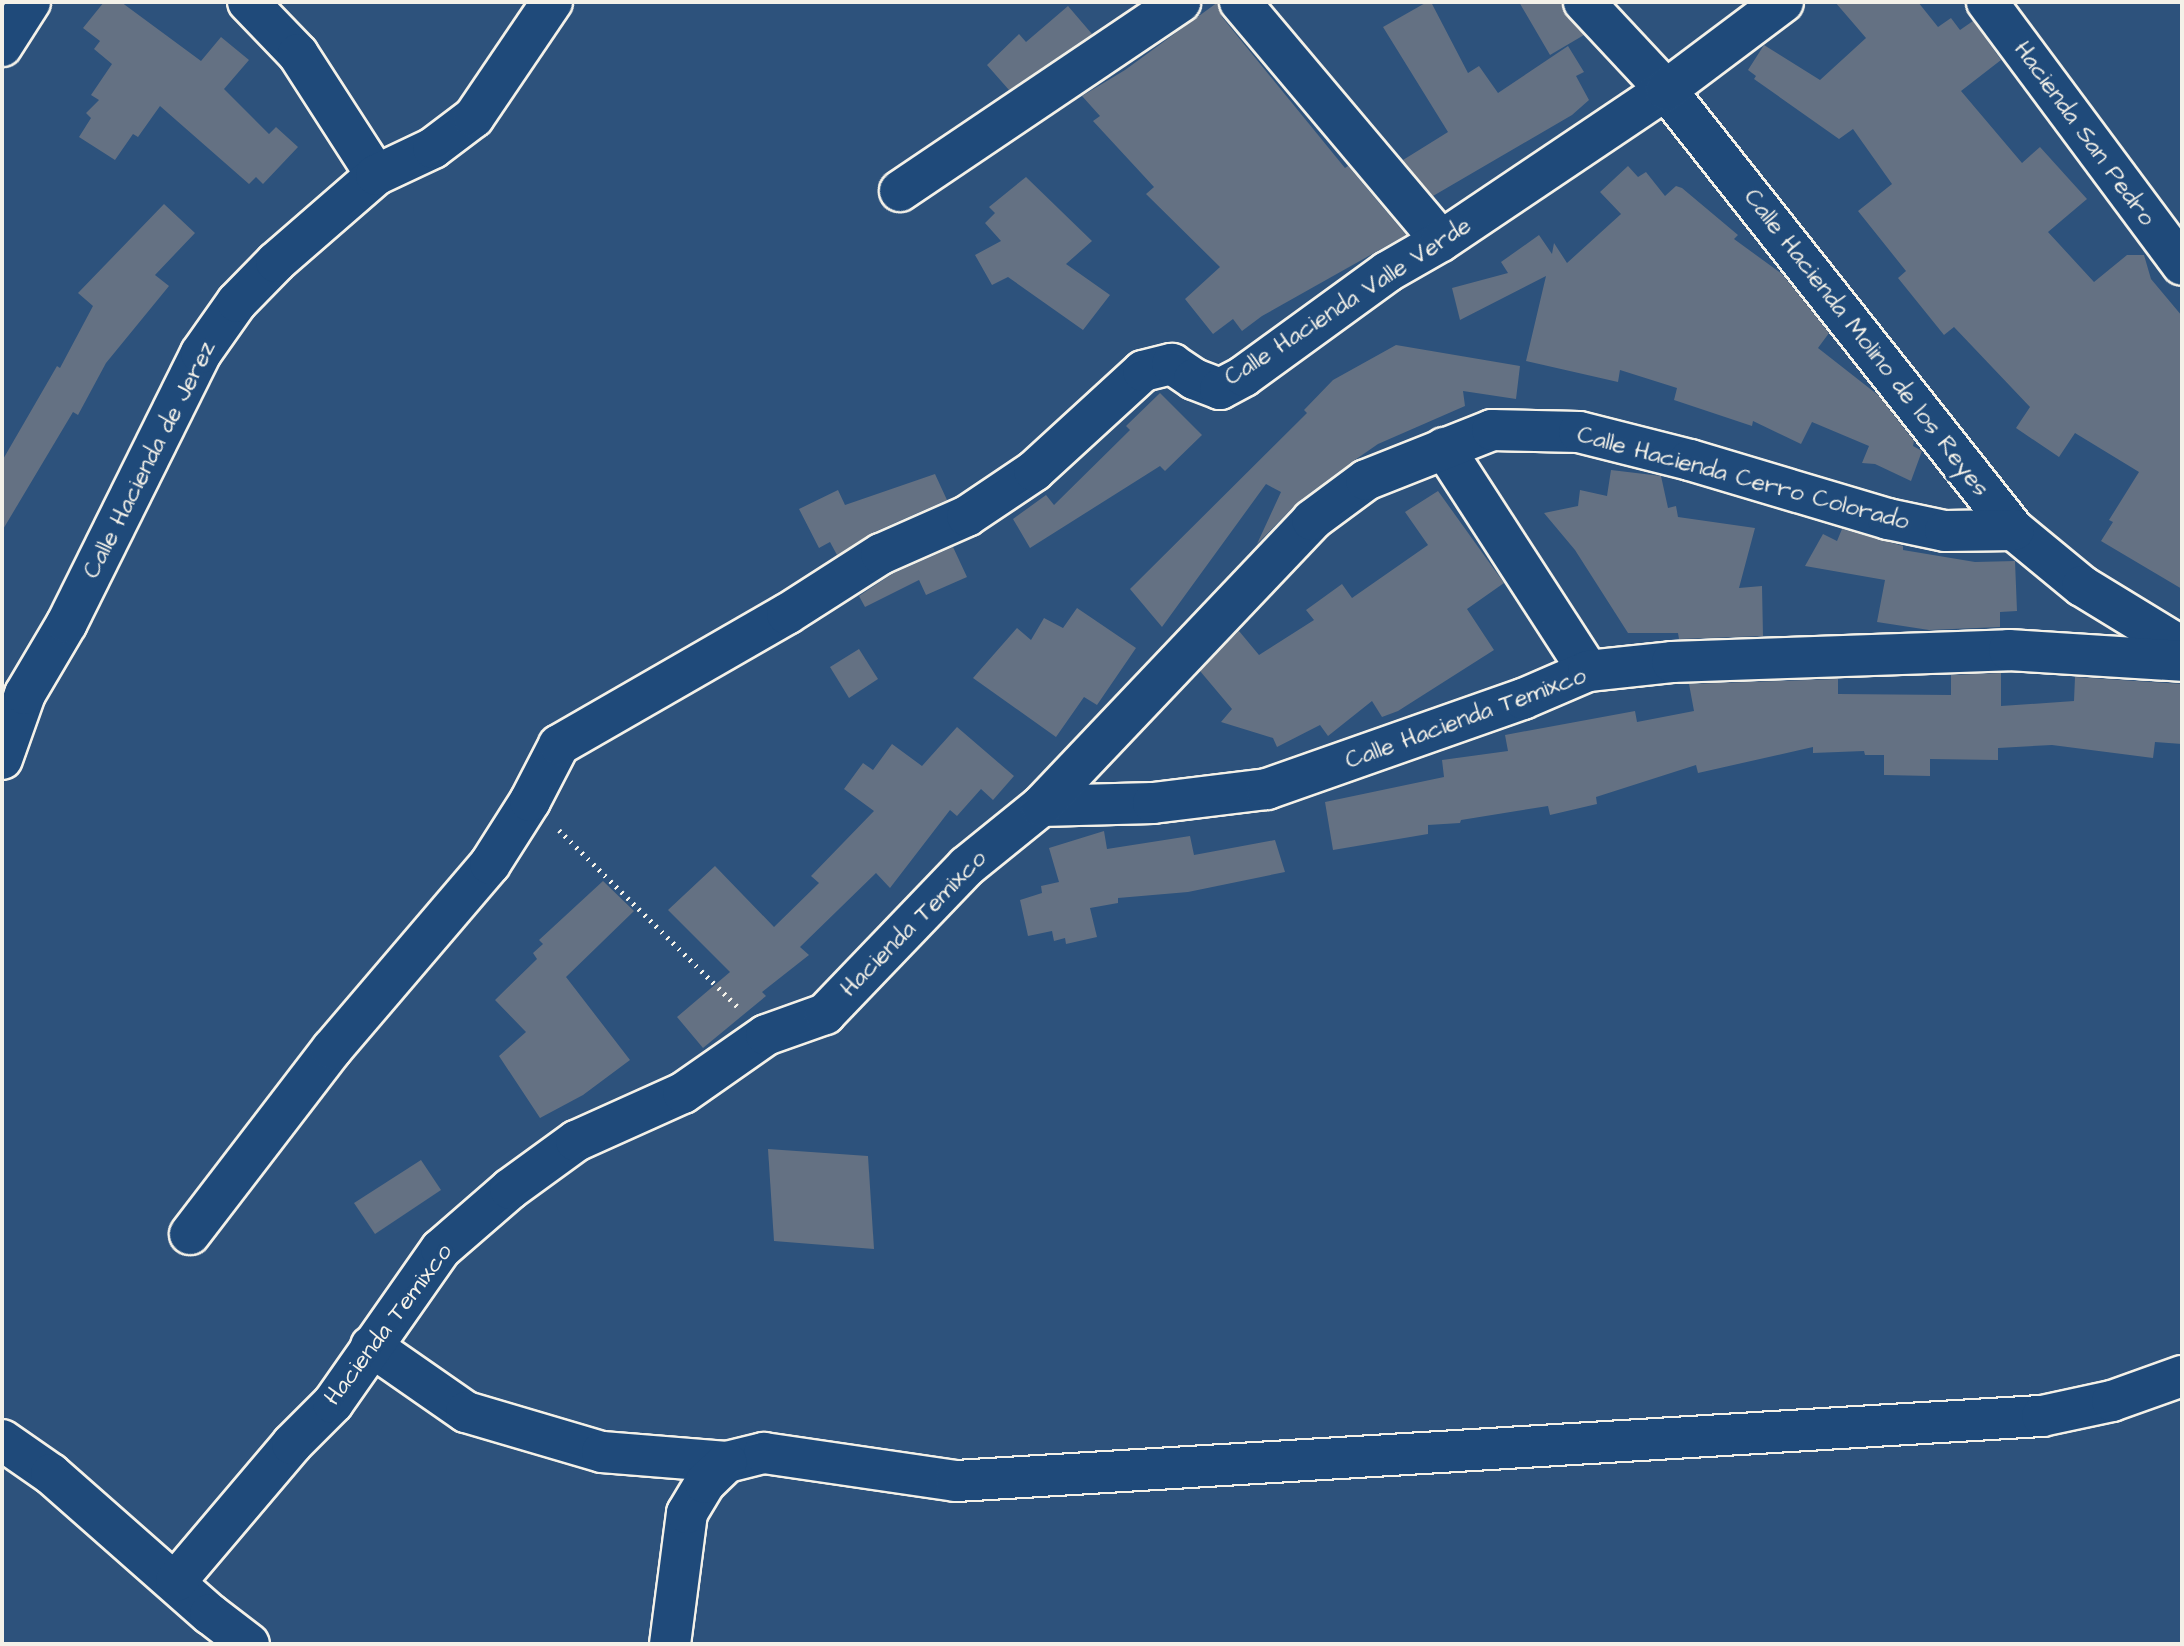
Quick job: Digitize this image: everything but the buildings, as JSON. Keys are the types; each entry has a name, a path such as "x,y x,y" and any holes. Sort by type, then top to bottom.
{"street":[{"path":"2,46 30,2"},
{"path":"248,2 298,54 376,175"},
{"name":"Calle Hacienda de Jerez","path":"2,759 25,694 67,623 201,353 237,302 276,262 376,175 433,148 474,117 552,2"},
{"path":"900,191 1180,2"},
{"path":"1240,2 1441,241"},
{"name":"Calle Hacienda Molino de los Reyes","path":"1584,2 1666,90 2014,530 2082,586 2182,647"},
{"name":"Calle Hacienda Valle Verde","path":"530,801 559,745 787,614 881,554 967,516 1034,471 1143,371 1172,364 1194,379 1220,389 1244,376 1387,272 1441,241 1666,90 1783,2"},
{"name":"Hacienda San Pedro","path":"1987,2 2182,265"},
{"name":"Calle Hacienda Cerro Colorado","path":"1041,806 1312,520 1366,480 1492,430 1579,432 1690,460 1888,519 1945,531 2014,530"},
{"path":"1444,448 1588,671"},
{"name":"Calle Hacienda Temixco","path":"1041,806 1153,803 1267,789 1523,699 1588,671 1672,662 2009,650 2182,661"},
{"path":"190,1234 332,1049 490,864 530,801"},
{"name":"Hacienda Temixco","path":"176,1581 292,1444 333,1403 441,1249 510,1189 576,1141 683,1093 766,1035 825,1014 967,866 1041,806"},
{"path":"371,1346 466,1412 602,1452 727,1462 764,1453 956,1481 2042,1416 2112,1401 2182,1376"},
{"path":"2,1440 51,1474 176,1581 215,1629 249,1644"},
{"path":"670,1644 687,1513 705,1483 727,1462"}],"path":[{"path":"530,801 766,1035"}]}
